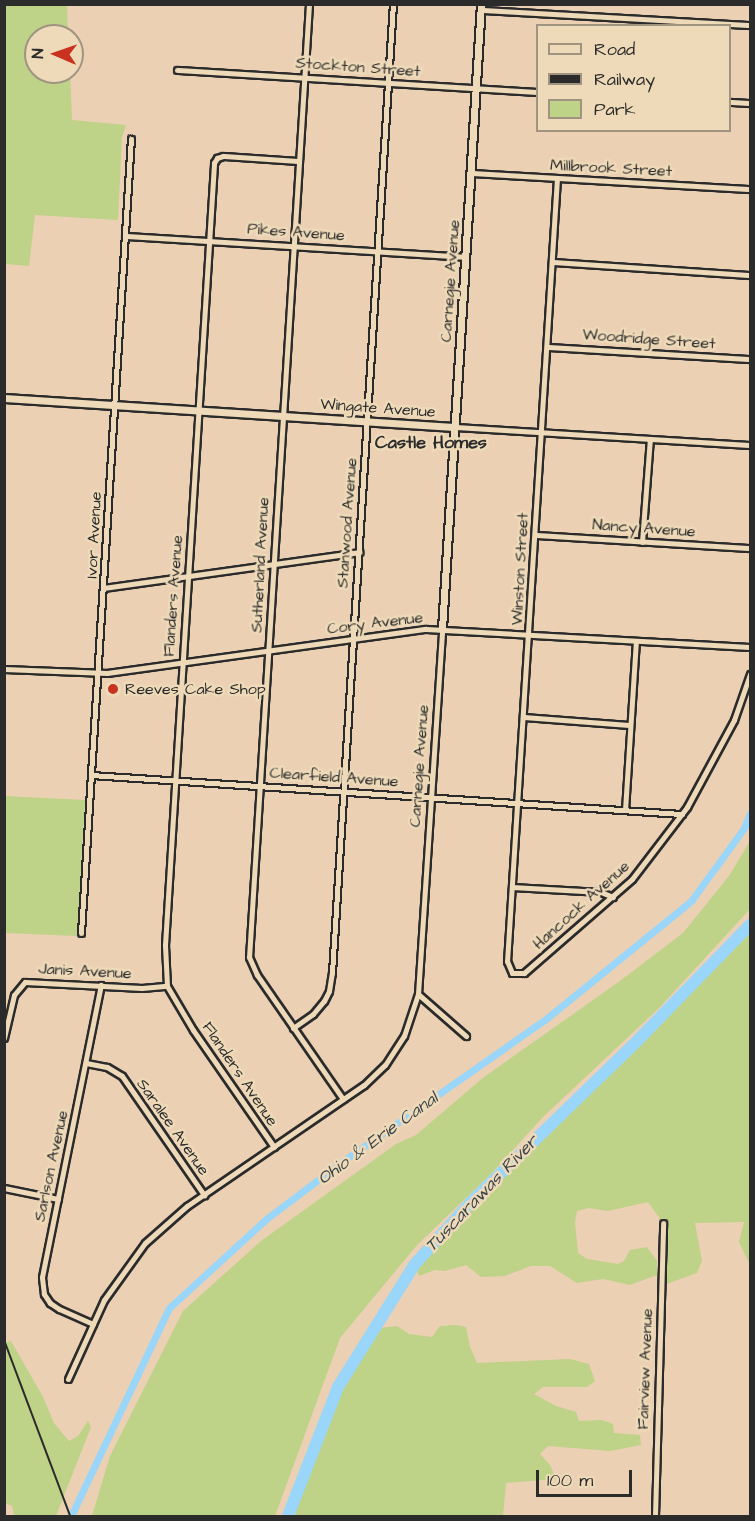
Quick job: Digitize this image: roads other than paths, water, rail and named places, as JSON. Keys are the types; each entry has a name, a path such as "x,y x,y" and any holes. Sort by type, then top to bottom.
{"street":[{"name":"Sutherland Avenue","path":"309,4 258,786 250,962 343,1099"},
{"name":"Stanwood Avenue","path":"293,1028 317,1011 331,987 393,4"},
{"path":"481,7 750,25"},
{"name":"Carnegie Avenue","path":"68,1379 104,1300 136,1253 166,1222 364,1085 390,1059 409,1026 418,994 481,7"},
{"name":"Stockton Street","path":"177,70 536,92"},
{"path":"731,102 750,103"},
{"name":"Ivor Avenue","path":"81,933 131,139"},
{"name":"Flanders Avenue","path":"274,1147 193,1030 167,986 165,945 217,158 223,156 299,161"},
{"name":"Millbrook Street","path":"470,173 750,189"},
{"name":"Winston Street","path":"507,962 557,178"},
{"name":"Pikes Avenue","path":"125,236 465,257"},
{"path":"552,262 750,275"},
{"name":"Woodridge Street","path":"547,347 750,359"},
{"name":"Wingate Avenue","path":"4,398 750,445"},
{"path":"642,542 650,439"},
{"name":"Nancy Avenue","path":"536,535 750,548"},
{"path":"104,588 188,578 359,552"},
{"name":"Cory Avenue","path":"4,669 97,673 268,652 426,628 750,647"},
{"path":"625,810 636,641"},
{"name":"Hancock Avenue","path":"507,962 512,973 524,973 632,879 682,814 734,720 750,674"},
{"path":"523,717 630,725"},
{"name":"Clearfield Avenue","path":"91,775 682,814"},
{"path":"512,887 600,892 613,897"},
{"name":"Janis Avenue","path":"4,1038 14,995 25,982 142,988 167,986"},
{"name":"Sarlson Avenue","path":"93,1324 54,1306 43,1288 42,1277 101,985"},
{"path":"418,994 466,1036"},
{"name":"Saralee Avenue","path":"86,1063 107,1067 122,1076 204,1195"},
{"path":"4,1188 58,1199"},
{"name":"Fairview Avenue","path":"655,1516 663,1222"}],"waterway":[{"name":"Ohio & Erie Canal","path":"71,1516 169,1308 266,1219 343,1161 547,1018 691,901 744,828 750,813"},
{"name":"Tuscarawas River","path":"288,1516 338,1387 415,1264 471,1202 637,1041 750,925"}],"railway":[{"path":"4,1340 70,1516"}],"place":[{"name":"Reeves Cake Shop","path":"113,689"}],"district":[{"name":"Castle Homes","path":"431,443"}]}
